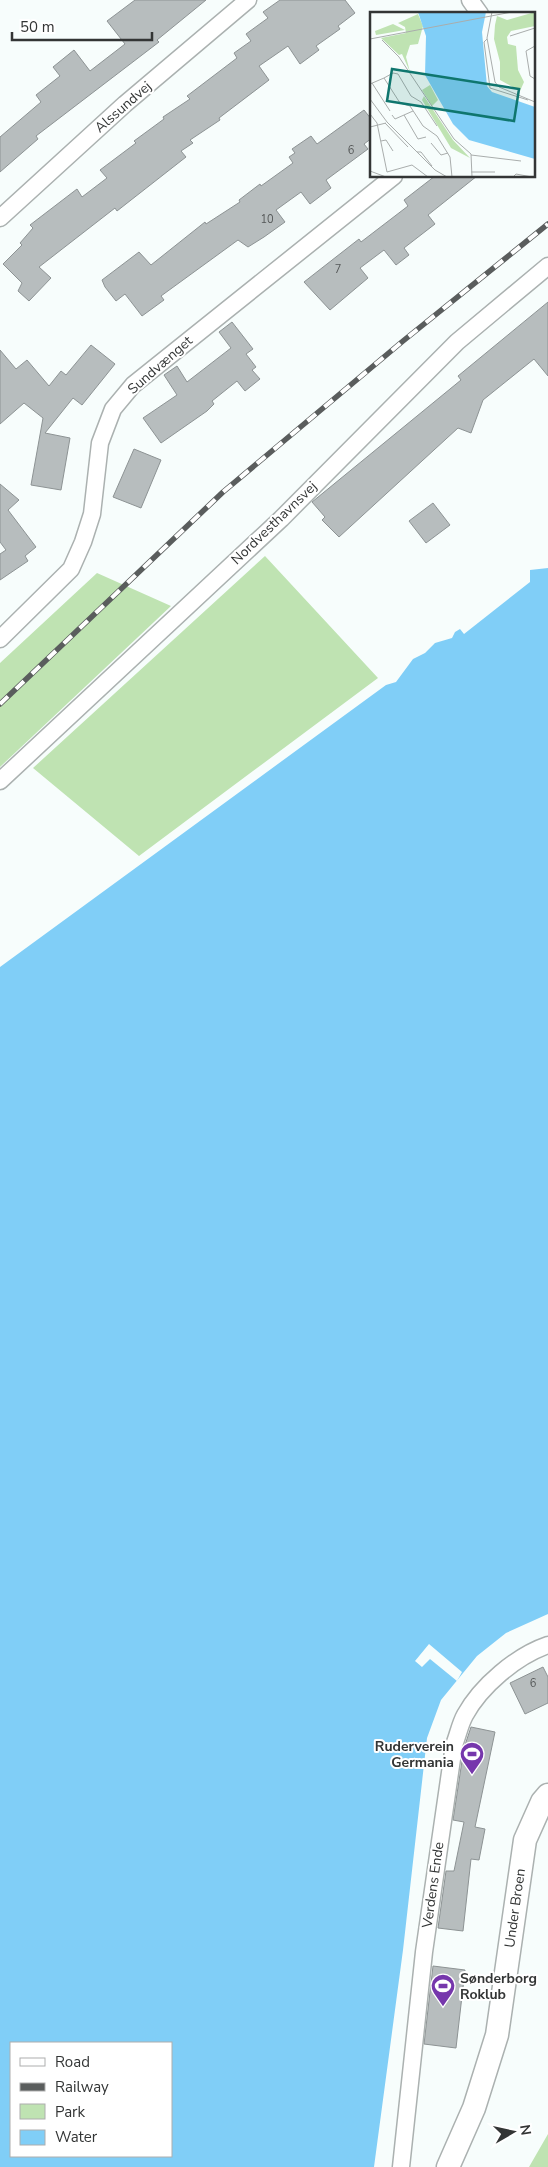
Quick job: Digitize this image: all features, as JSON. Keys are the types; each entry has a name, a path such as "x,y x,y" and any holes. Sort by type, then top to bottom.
{"street":[{"name":"Alssundvej","path":"0,218 125,104 248,0"},
{"path":"470,0 479,12"},
{"name":"Sundvænget","path":"0,639 71,569 83,542 92,514 100,443 113,409 133,385 392,178"},
{"name":"Nordvesthavnsvej","path":"0,781 281,519 458,342 548,266"},
{"name":"Verdens Ende","path":"401,2167 424,1952 454,1745 464,1716 480,1694 513,1664 548,1645"},
{"name":"Under Broen","path":"448,2167 474,2108 497,2035 525,1840 542,1802 548,1795"}],"green space":[{"path":"265,556 378,678 139,856 33,768"},
{"path":"97,573 171,606 0,767 0,663"},
{"path":"548,2134 548,2167 529,2167"}],"water":[{"path":"548,568 548,1614 506,1633 477,1656 441,1700 427,1738 403,1950 374,2167 0,2167 0,967 386,685 396,682 413,659 425,653 435,643 452,638 455,632 460,629 464,634 530,582 530,570"}],"pier":[{"path":"429,1644 462,1672 457,1681 430,1659 422,1667 415,1661"}],"building":[{"path":"135,0 206,0 157,40 159,42 36,136 38,139 0,172 0,137 41,102 36,95 60,76 53,67 74,50 90,71 125,44 107,21"},
{"path":"280,0 345,0 355,13 338,26 340,29 316,46 319,50 300,64 288,46 259,66 269,80 219,118 220,120 190,140 193,143 181,151 186,157 117,211 115,208 39,267 51,278 29,301 18,291 22,283 3,264 22,245 20,243 33,228 30,225 77,189 82,197 107,178 100,170 136,143 134,141 164,119 163,117 190,99 187,96 237,58 234,53 251,41 246,34 268,18 263,12"},
{"path":"364,110 370,118 370,140 364,144 368,149 326,180 331,188 310,204 301,192 276,210 285,222 248,247 238,240 161,296 164,300 142,316 125,294 116,301 105,287 102,280 139,252 151,265 205,222 206,224 240,202 239,200 260,184 261,186 293,163 289,157 295,153 292,149 311,136 317,144"},
{"path":"432,178 474,178 428,215 435,224 404,248 409,255 396,265 384,250 360,268 368,278 330,310 304,282 359,239 361,242 408,206 404,200"},
{"path":"548,302 548,376 534,359 483,400 471,433 458,428 339,537 322,520 325,517 312,502 461,380 458,376"},
{"path":"232,322 253,349 246,354 256,367 252,370 260,379 245,391 237,381 212,401 214,404 207,411 161,443 143,418 177,395 164,375 177,366 187,382 231,348 219,332"},
{"path":"91,345 115,364 82,405 73,398 45,433 70,438 61,490 31,485 43,418 24,403 0,424 0,350 16,369 27,360 49,386 61,371 66,375"},
{"path":"134,449 161,460 141,508 113,497"},
{"path":"0,484 19,500 8,510 36,547 25,556 28,561 0,580 0,554 6,550 0,542"},
{"path":"433,503 450,525 426,543 409,521"},
{"path":"543,1667 548,1677 548,1703 525,1714 510,1683"},
{"name":"Ruderverein Germania","path":"471,1727 495,1732 475,1827 485,1829 479,1860 471,1859 463,1931 438,1928 446,1871 454,1871 464,1822 453,1820 464,1748"},
{"name":"Sønderborg Roklub","path":"433,1966 465,1970 456,2048 424,2044"}],"railway":[{"path":"0,704 223,492 403,341 548,224"}],"place":[{"name":"Ruderverein Germania","path":"472,1775"},
{"name":"Sønderborg Roklub","path":"443,2007"}]}
